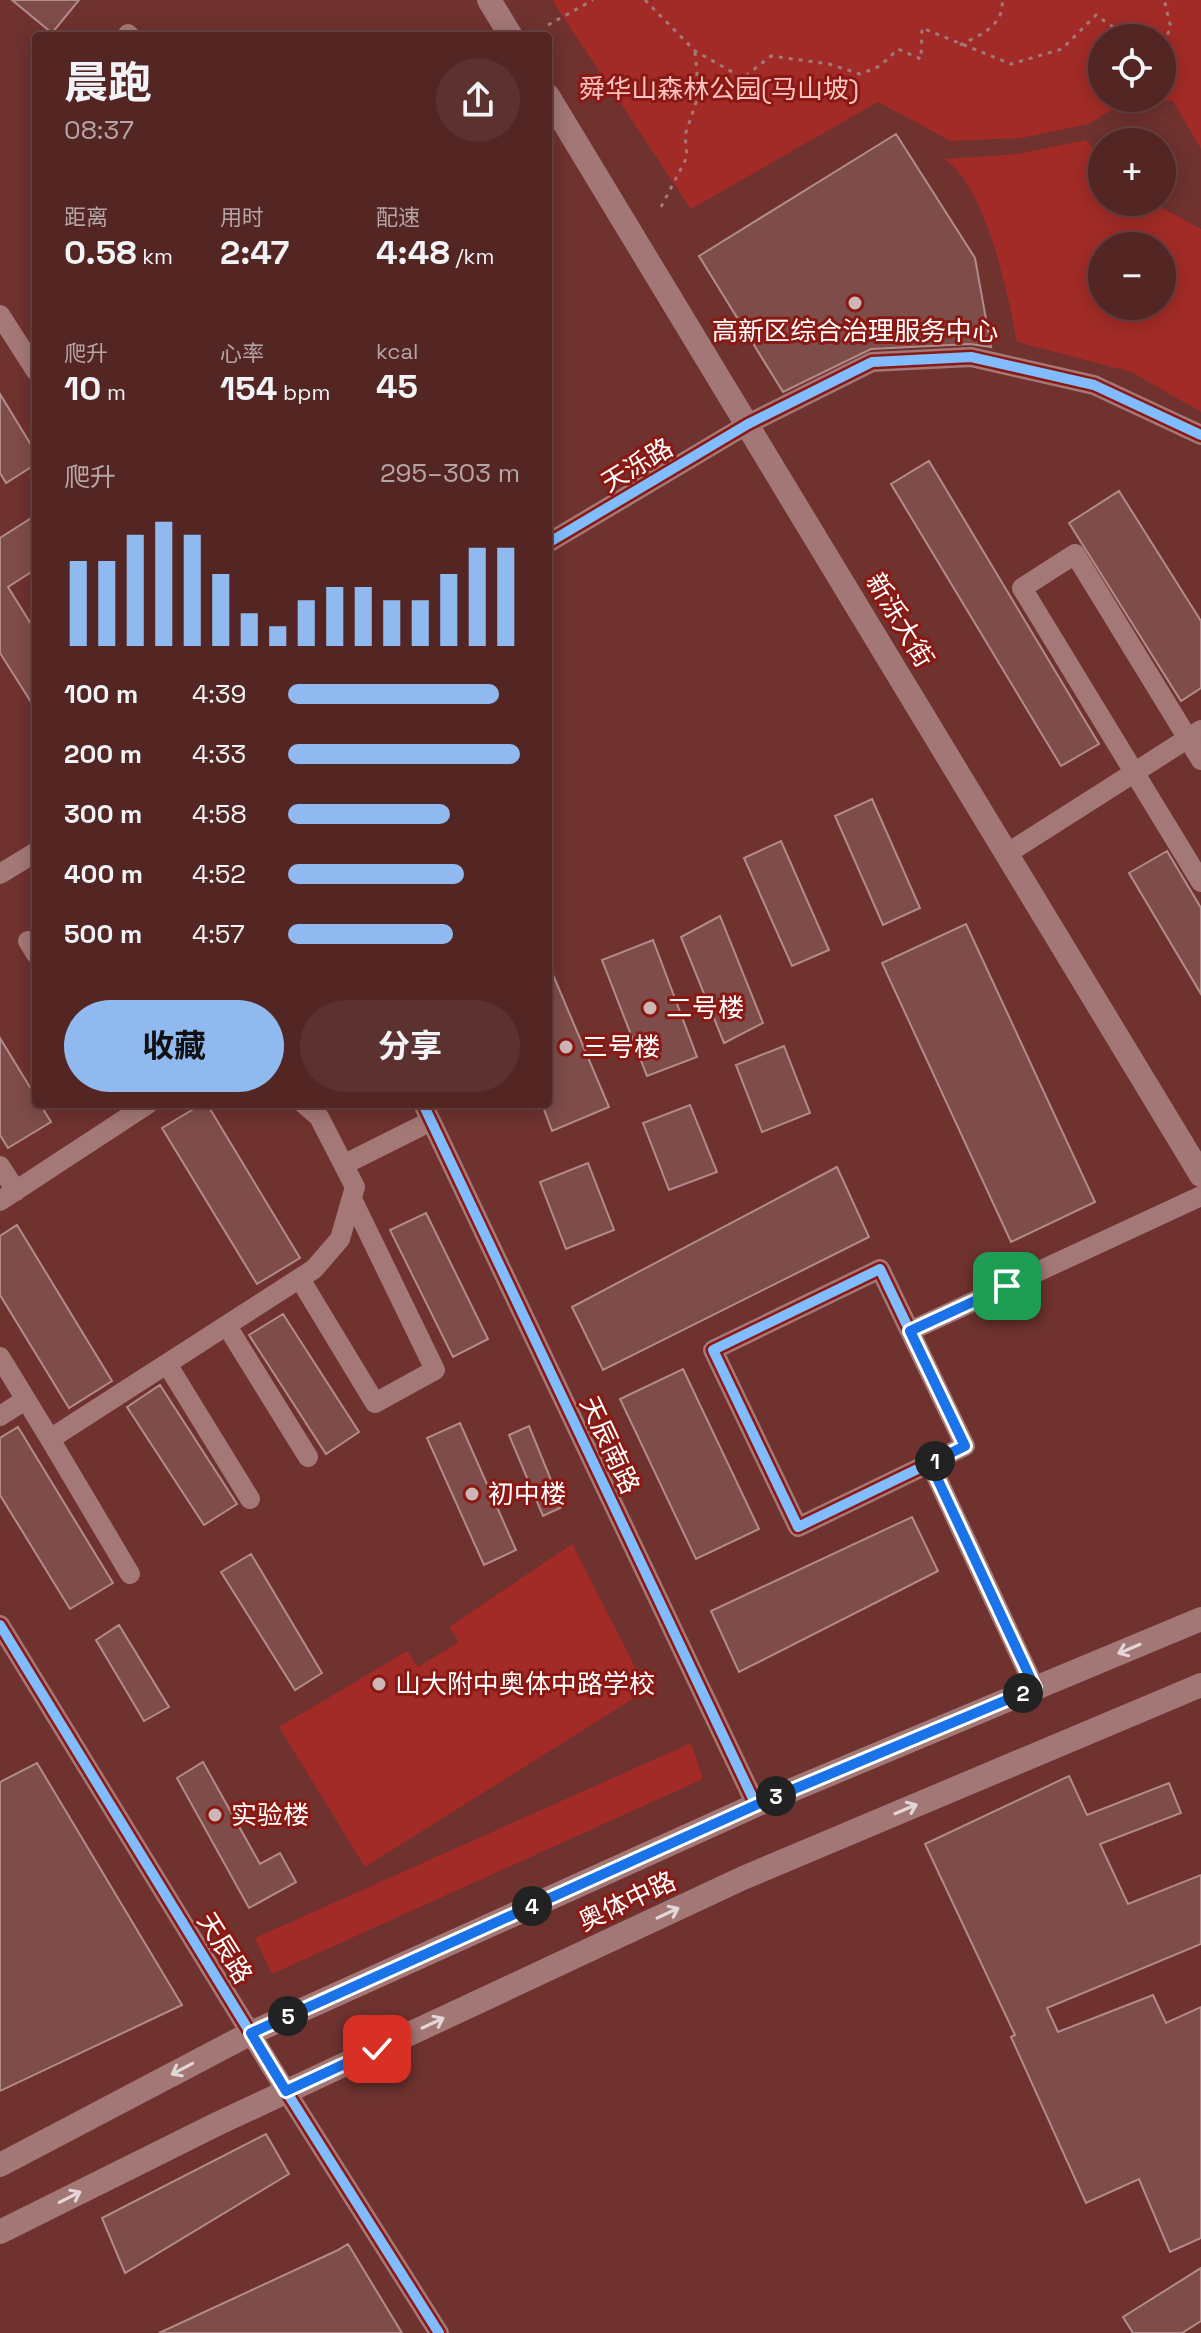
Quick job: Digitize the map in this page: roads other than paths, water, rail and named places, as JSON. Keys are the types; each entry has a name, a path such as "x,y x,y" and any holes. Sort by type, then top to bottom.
{"main road":[{"path":"489,0 509,32"},
{"name":"新泺大街","path":"552,103 1201,1175"},
{"name":"奥体中路","path":"0,2165 251,2033 756,1805 1201,1619"},
{"name":"奥体中路","path":"0,2232 286,2091 743,1878 1201,1685"}],"street":[{"path":"0,315 32,365"},
{"name":"天泺路","path":"552,541 748,424 872,362 971,357 1094,385 1201,435"},
{"path":"1201,760 1194,734 1075,554 1022,588 1201,882"},
{"path":"1008,853 1194,734"},
{"path":"0,874 32,854"},
{"path":"0,1166 8,1196 137,1108"},
{"path":"50,1439 300,1279 314,1269 340,1239 355,1187 312,1108"},
{"path":"345,1164 427,1112"},
{"name":"天辰南路","path":"427,1112 756,1805"},
{"path":"910,1331 1201,1196"},
{"path":"300,1279 375,1403 435,1370 352,1199"},
{"path":"880,1269 965,1446 930,1463 798,1527 713,1350 880,1269"},
{"path":"227,1326 308,1457"},
{"path":"0,1357 130,1574"},
{"path":"167,1364 250,1499"},
{"path":"0,1416 25,1400"},
{"path":"930,1463 1035,1688"},
{"name":"天辰路","path":"0,1625 286,2091 439,2333"}],"place":[{"name":"高新区综合治理服务中心","path":"855,303"},
{"name":"二号楼","path":"650,1008"},
{"name":"三号楼","path":"566,1047"},
{"name":"初中楼","path":"472,1494"},
{"name":"山大附中奥体中路学校","path":"379,1684"},
{"name":"实验楼","path":"215,1815"}],"park label":[{"name":"舜华山森林公园(马山坡)","path":"719,89"}]}
